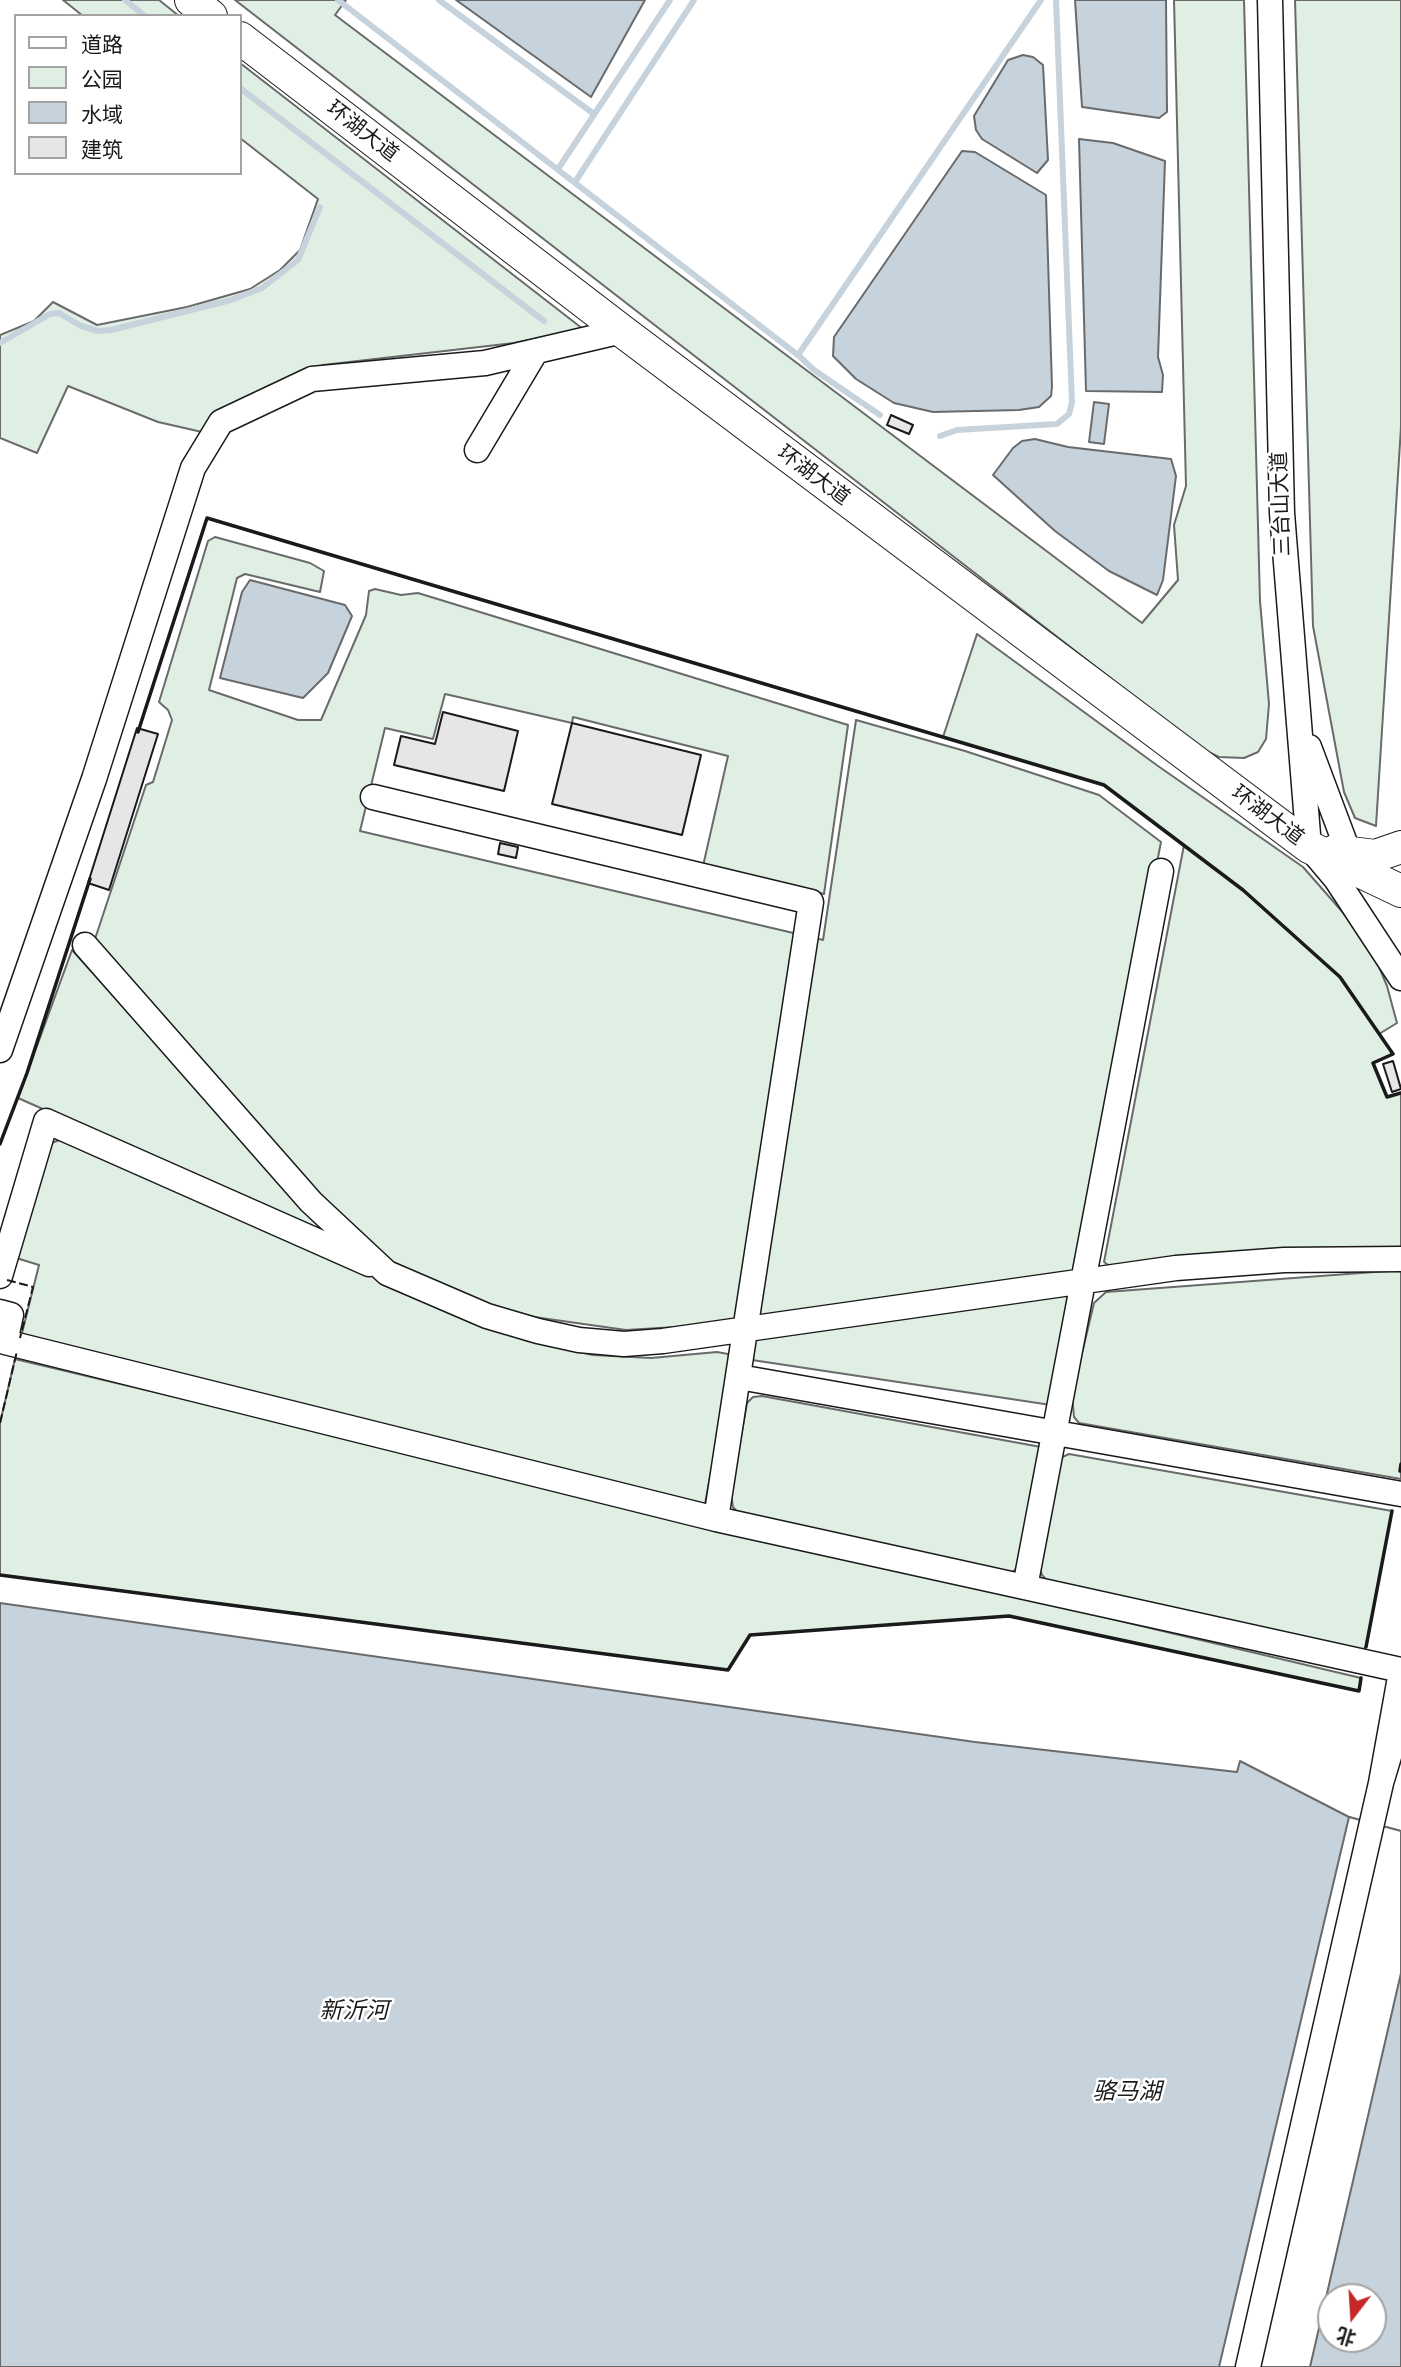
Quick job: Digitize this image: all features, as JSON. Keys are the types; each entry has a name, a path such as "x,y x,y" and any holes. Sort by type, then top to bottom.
{"main road":[{"path":"191,0 208,14"},
{"name":"环湖大道","path":"242,40 622,331 1309,847"},
{"path":"1309,847 1352,862 1401,891"},
{"path":"1352,862 1401,847"}],"street":[{"name":"三台山大道","path":"1270,0 1282,513 1309,847"},
{"path":"0,1050 94,779 193,468 221,422 312,379 485,363 622,331"},
{"path":"477,450 536,351"},
{"path":"1298,720 1352,862 1401,977"},
{"path":"373,797 811,902 716,1519"},
{"path":"1309,847 1336,879 1401,977"},
{"path":"1025,1587 1161,871"},
{"path":"85,945 311,1202 387,1273"},
{"path":"0,1276 46,1121 387,1273 515,1325 579,1340 624,1344 746,1330 1176,1268 1284,1260 1401,1259"},
{"path":"0,1312 11,1315 5,1342 716,1519 1401,1671 1398,1709 1248,2367"},
{"path":"739,1377 1401,1494"}],"green space":[{"path":"63,0 159,0 176,14 80,14"},
{"path":"235,0 346,0 335,15 1142,623 1178,580 1174,525 1186,486 1174,0 1244,0 1260,601 1269,704 1266,739 1258,752 1244,758 1219,757 1202,749"},
{"path":"1295,0 1401,0 1401,427 1376,826 1355,818 1344,792 1313,626"},
{"path":"242,65 583,329 514,343 323,365 214,414 202,432 158,422 68,386 37,453 0,438 0,335 34,321 53,302 97,325 187,307 250,289 280,270 300,250 318,199 242,140"},
{"path":"215,537 310,563 324,571 320,592 245,574 237,578 209,690 298,720 321,720 366,615 369,591 375,589 401,595 418,593 848,725 824,894 703,866 728,756 573,717 572,723 445,694 433,739 385,728 360,831 823,940 856,720 965,751 1099,795 1161,842 1051,1405 752,1360 725,1324 626,1330 527,1316 469,1298 18,1098 72,950 214,1107 94,942 146,785 153,782 172,720 168,710 159,702 208,541"},
{"path":"977,634 1158,766 1303,867 1353,924 1374,955 1387,986 1397,1023 1379,1034 1393,1054 1373,1063 1387,1097 1401,1093 1401,1253 1111,1267 1104,1262 1184,845 1104,785 943,737"},
{"path":"62,1139 525,1340 593,1355 651,1358 717,1352 728,1354 731,1364 705,1504 20,1341 39,1265 13,1257 49,1144"},
{"path":"1401,1270 1401,1479 1079,1423 1074,1417 1072,1395 1094,1303 1106,1292"},
{"path":"15,1359 1361,1678 1359,1691 1009,1616 750,1635 728,1670 0,1575 0,1423"},
{"path":"762,1396 1041,1447 1021,1562 1014,1571 1005,1575 740,1515 733,1507 731,1494 747,1403 753,1397"},
{"path":"1069,1454 1392,1511 1366,1647 1358,1653 1050,1584 1042,1575 1038,1562 1060,1458"}],"water":[{"path":"456,0 645,0 591,97"},
{"path":"1075,0 1166,0 1167,112 1159,118 1082,107"},
{"path":"1023,55 1033,57 1043,65 1048,160 1037,173 982,139 976,130 974,116 1008,60"},
{"path":"1079,139 1113,143 1165,161 1158,357 1163,375 1162,392 1086,391"},
{"path":"962,151 975,152 1046,195 1052,387 1051,396 1039,407 933,412 894,403 856,379 833,356 834,337"},
{"path":"1094,402 1109,404 1104,444 1089,442"},
{"path":"1035,439 1068,447 1171,459 1176,476 1163,580 1157,595 1109,571 1055,531 993,475 1013,448 1022,441"},
{"path":"250,580 345,605 352,616 328,673 303,698 220,678 242,592"},
{"name":"新沂河","path":"0,1603 975,1742 1237,1772 1240,1761 1349,1817 1401,1831 1401,2367 0,2367"}],"pier":[{"path":"1349,1817 1401,1831 1401,1973 1329,2283 1317,2283 1317,2337 1310,2367 1219,2367"}],"building":[{"path":"891,415 913,425 909,434 887,425"},
{"path":"443,712 518,731 504,791 394,765 401,736 435,744"},
{"path":"572,723 701,755 682,835 552,804"},
{"path":"137,728 158,734 109,890 88,883"},
{"path":"500,843 518,847 516,858 498,854"},
{"path":"1393,1061 1401,1089 1392,1092 1383,1064"}],"waterway":[{"path":"125,0 142,14"},
{"path":"338,0 814,370 880,415"},
{"path":"439,0 594,114"},
{"path":"558,169 670,0"},
{"path":"575,182 694,0"},
{"path":"798,355 1041,0"},
{"path":"940,436 957,430 1057,424 1069,414 1072,402 1056,0"},
{"path":"242,90 544,321"},
{"path":"0,343 50,314 59,313 81,326 98,331 111,330 231,300 262,288 298,260 320,207"}],"fence":[{"path":"7,1280 33,1287 20,1338"},
{"path":"0,1423 17,1351"}],"wall":[{"path":"138,732 207,518 1104,785 1243,890 1340,977 1393,1054 1373,1063 1387,1097 1401,1093"},
{"path":"0,1144 27,1073 90,879"},
{"path":"1400,1471 1401,1464"},
{"path":"1366,1647 1392,1511"},
{"path":"0,1575 728,1670 750,1635 1009,1616 1359,1691 1361,1678"}],"water label":[{"name":"骆马湖","path":"1127,2093"}]}
